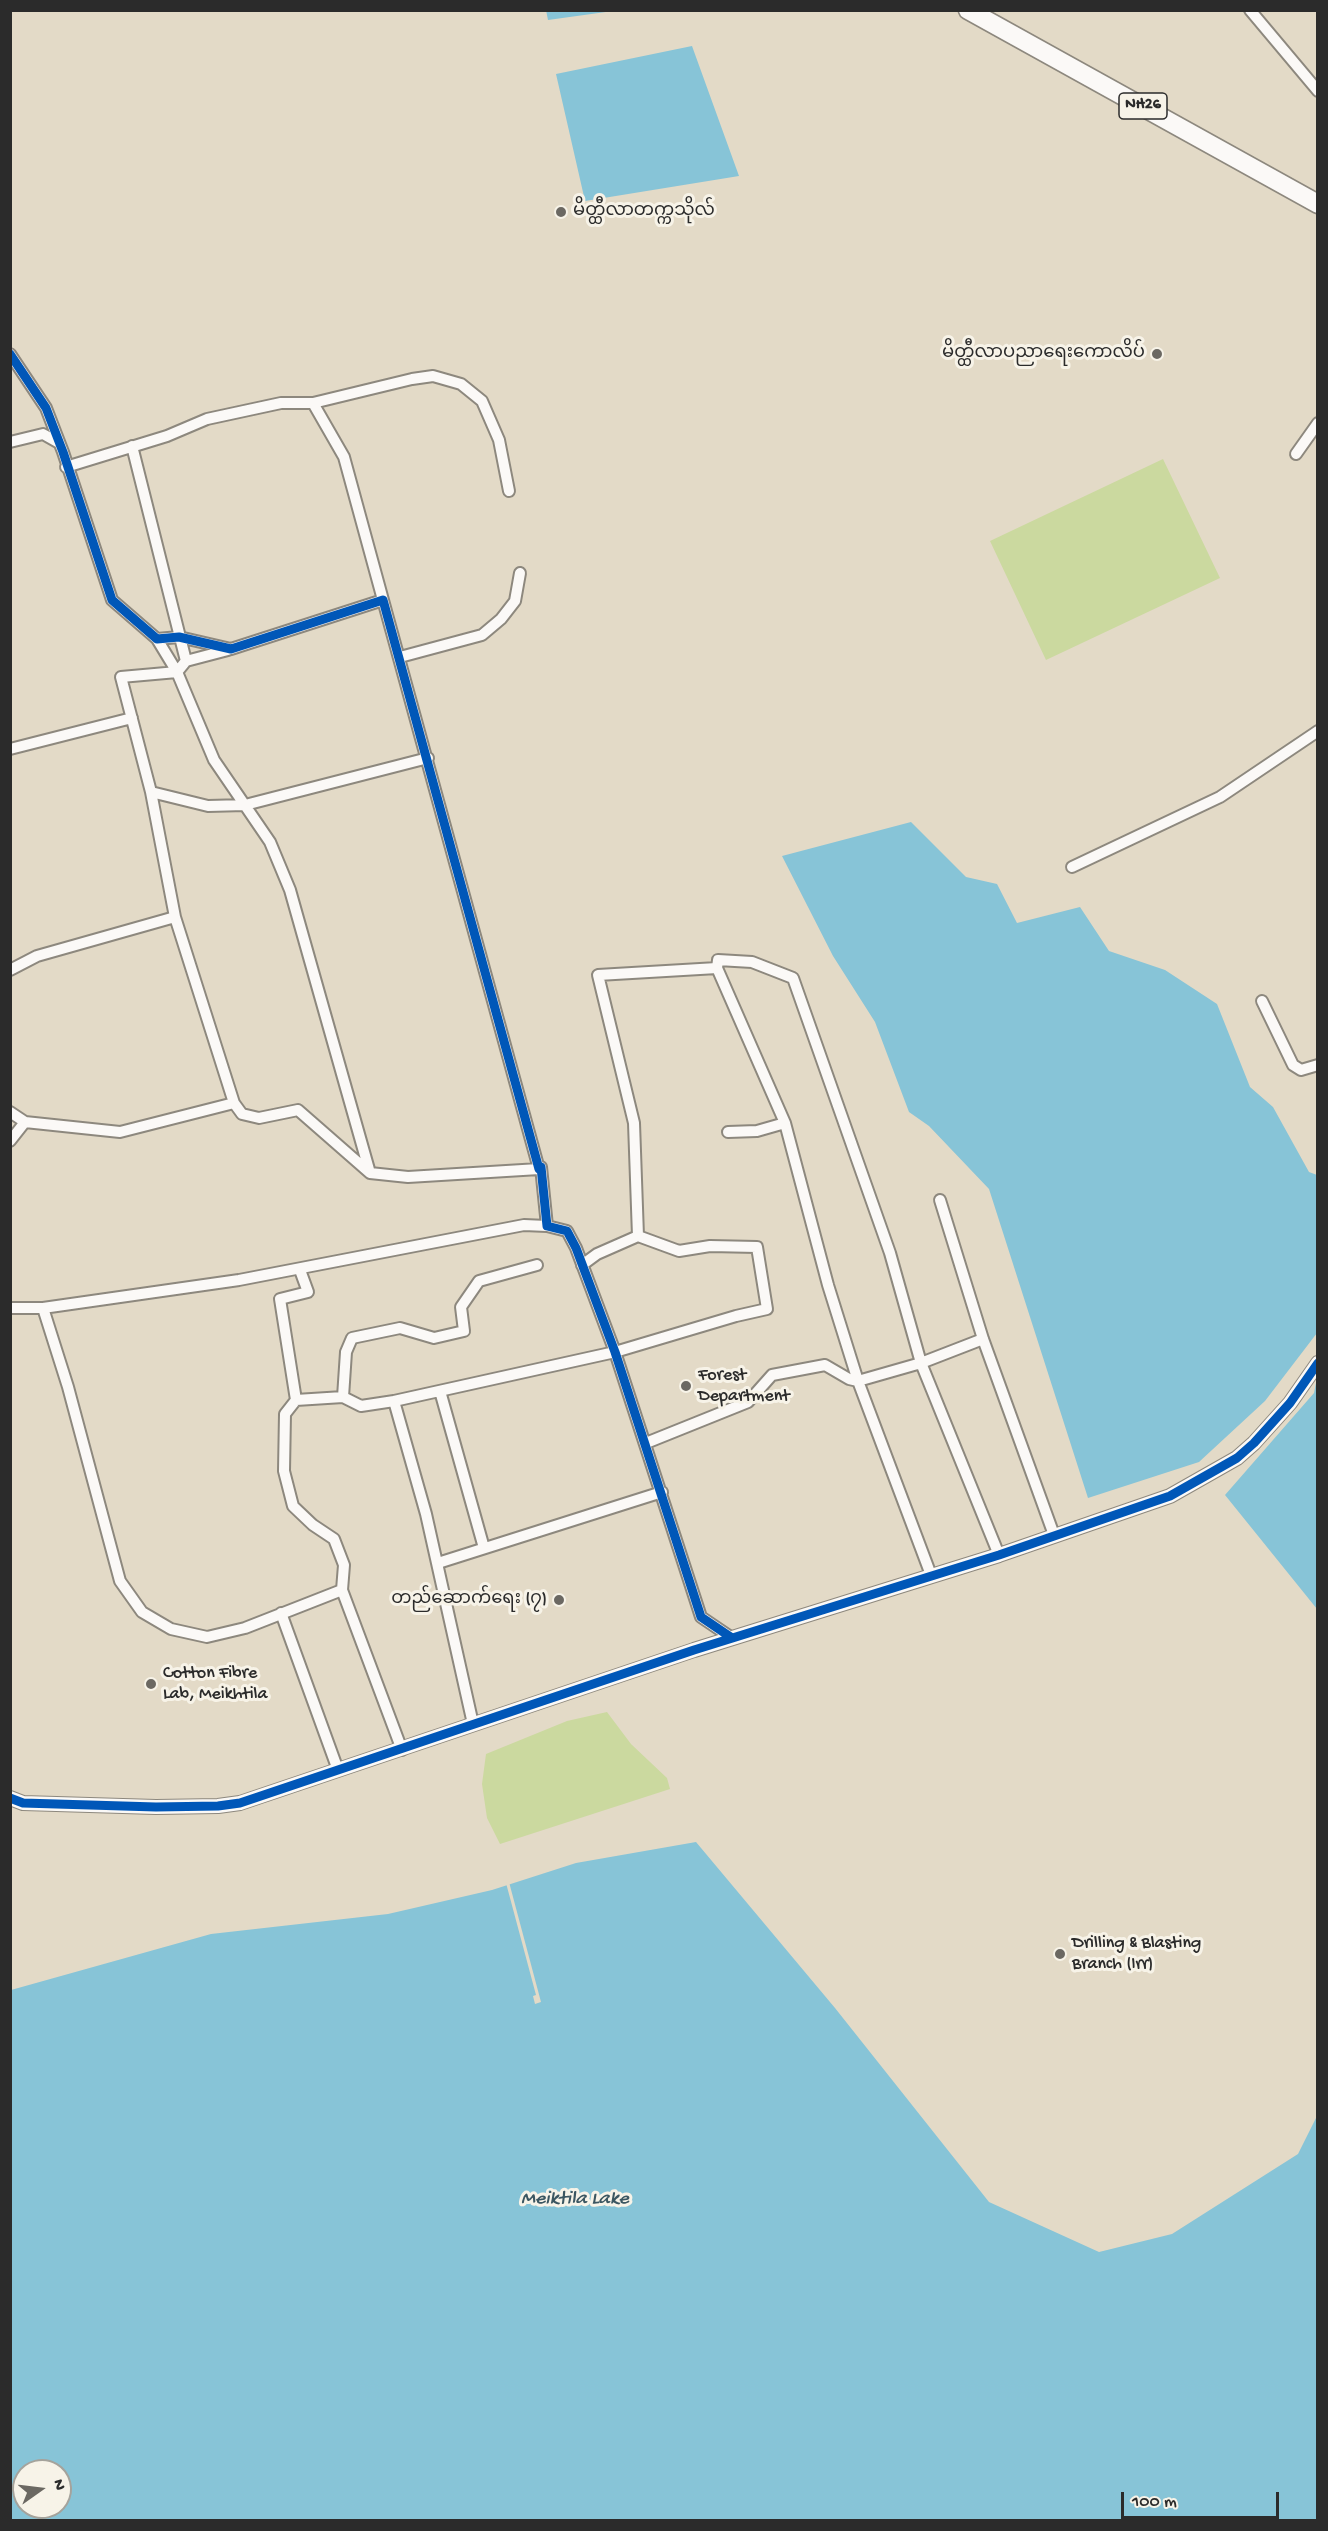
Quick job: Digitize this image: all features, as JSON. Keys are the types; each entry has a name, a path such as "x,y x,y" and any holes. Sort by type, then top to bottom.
{"highway":[{"name":"NH26","path":"968,10 1317,204"}],"street":[{"path":"1250,10 1317,92"},
{"path":"10,354 46,408 112,600 157,639 177,672 214,760 270,842 290,890 370,1173"},
{"path":"66,467 167,436 207,419 281,403 313,403 433,376 461,384 482,401 499,440 509,491"},
{"path":"313,403 344,457 539,1169"},
{"path":"1296,454 1317,423"},
{"path":"10,442 43,434 59,443"},
{"path":"132,446 186,661"},
{"path":"400,657 482,635 501,619 515,601 520,573"},
{"path":"383,600 231,649 186,661 177,672 121,677 151,792 175,917 234,1103 242,1114 259,1118 298,1110 370,1173 408,1177 539,1169 541,1167 547,1226"},
{"path":"157,639 179,637 231,649"},
{"path":"10,748 132,718"},
{"path":"1072,867 1220,797 1317,731"},
{"path":"151,792 208,806 244,805 428,758"},
{"path":"10,970 37,956 175,917"},
{"path":"931,1575 858,1381 828,1285 785,1123 717,968 718,960 752,962 793,978 890,1253 921,1363 999,1554"},
{"path":"638,1236 634,1123 598,975 717,968"},
{"path":"1262,1001 1293,1065 1301,1070 1317,1065"},
{"path":"10,1112 25,1122 120,1132 234,1103"},
{"path":"10,1141 25,1122"},
{"path":"728,1132 757,1131 785,1123"},
{"path":"940,1200 983,1339 1054,1535"},
{"path":"10,1308 43,1308 300,1270 524,1226 547,1226 567,1231 615,1352 701,1617 732,1638"},
{"path":"296,1400 343,1397 361,1407 394,1401 615,1352 767,1309 757,1247 710,1246 679,1251 638,1236 597,1254 582,1265"},
{"path":"343,1397 346,1352 352,1338 400,1328 434,1338 464,1331 461,1307 479,1281 537,1265"},
{"path":"300,1270 308,1292 280,1299 296,1400 285,1414 284,1471 293,1506 313,1525 334,1539 344,1565 342,1590 402,1749"},
{"path":"43,1308 68,1387 120,1581 142,1612 171,1629 207,1637 245,1628 342,1590"},
{"path":"646,1443 748,1402 772,1375 825,1365 858,1381 921,1363 983,1339"},
{"path":"10,1798 23,1803 156,1807 218,1806 250,1800 732,1638 999,1554 1170,1496 1237,1458 1254,1443 1290,1403 1317,1363"},
{"path":"440,1391 484,1548"},
{"path":"394,1401 438,1563 473,1724"},
{"path":"438,1563 662,1492"},
{"path":"281,1613 338,1770"}],"green space":[{"path":"1163,459 1220,578 1046,660 990,541"},
{"path":"607,1712 631,1744 667,1778 670,1789 500,1844 487,1818 482,1784 486,1754 567,1721"}],"water":[{"path":"546,10 613,10 613,11 548,20"},
{"path":"692,46 739,176 585,201 556,74"},
{"path":"911,822 966,877 997,884 1017,923 1080,907 1109,951 1165,970 1217,1004 1250,1087 1273,1107 1309,1172 1317,1175 1317,1333 1265,1401 1199,1462 1088,1498 989,1189 929,1126 909,1112 875,1022 833,956 782,856"},
{"path":"1317,1378 1317,1609 1225,1495 1314,1393"},
{"name":"Meiktila Lake","path":"696,1842 835,2008 989,2202 1099,2252 1172,2234 1298,2154 1317,2116 1317,2520 11,2520 11,1990 211,1934 388,1914 492,1890 576,1863"}],"pier":[{"path":"509,1882 541,2002 535,2004 533,1996 536,1995 506,1883"}],"cycle path":[{"path":"10,354 46,408 112,600 157,639 179,637 231,649 383,600 539,1169 541,1167 547,1226 567,1231 576,1248 615,1352 701,1617 732,1638"},
{"path":"10,1798 23,1803 156,1807 218,1806 240,1803 694,1650 999,1555 1170,1496 1237,1458 1254,1443 1290,1403 1318,1363"}],"place":[{"name":"မိတ္ထီလာတက္ကသိုလ်","path":"561,212"},
{"name":"မိတ္ထီလာပညာရေးကောလိပ်","path":"1157,354"},
{"name":"Forest Department","path":"686,1386"},
{"name":"တည်ဆောက်ရေး (၇)","path":"559,1600"},
{"name":"Cotton Fibre Lab, Meikhtila","path":"151,1684"},
{"name":"Drilling & Blasting Branch (Irr)","path":"1060,1954"}]}
